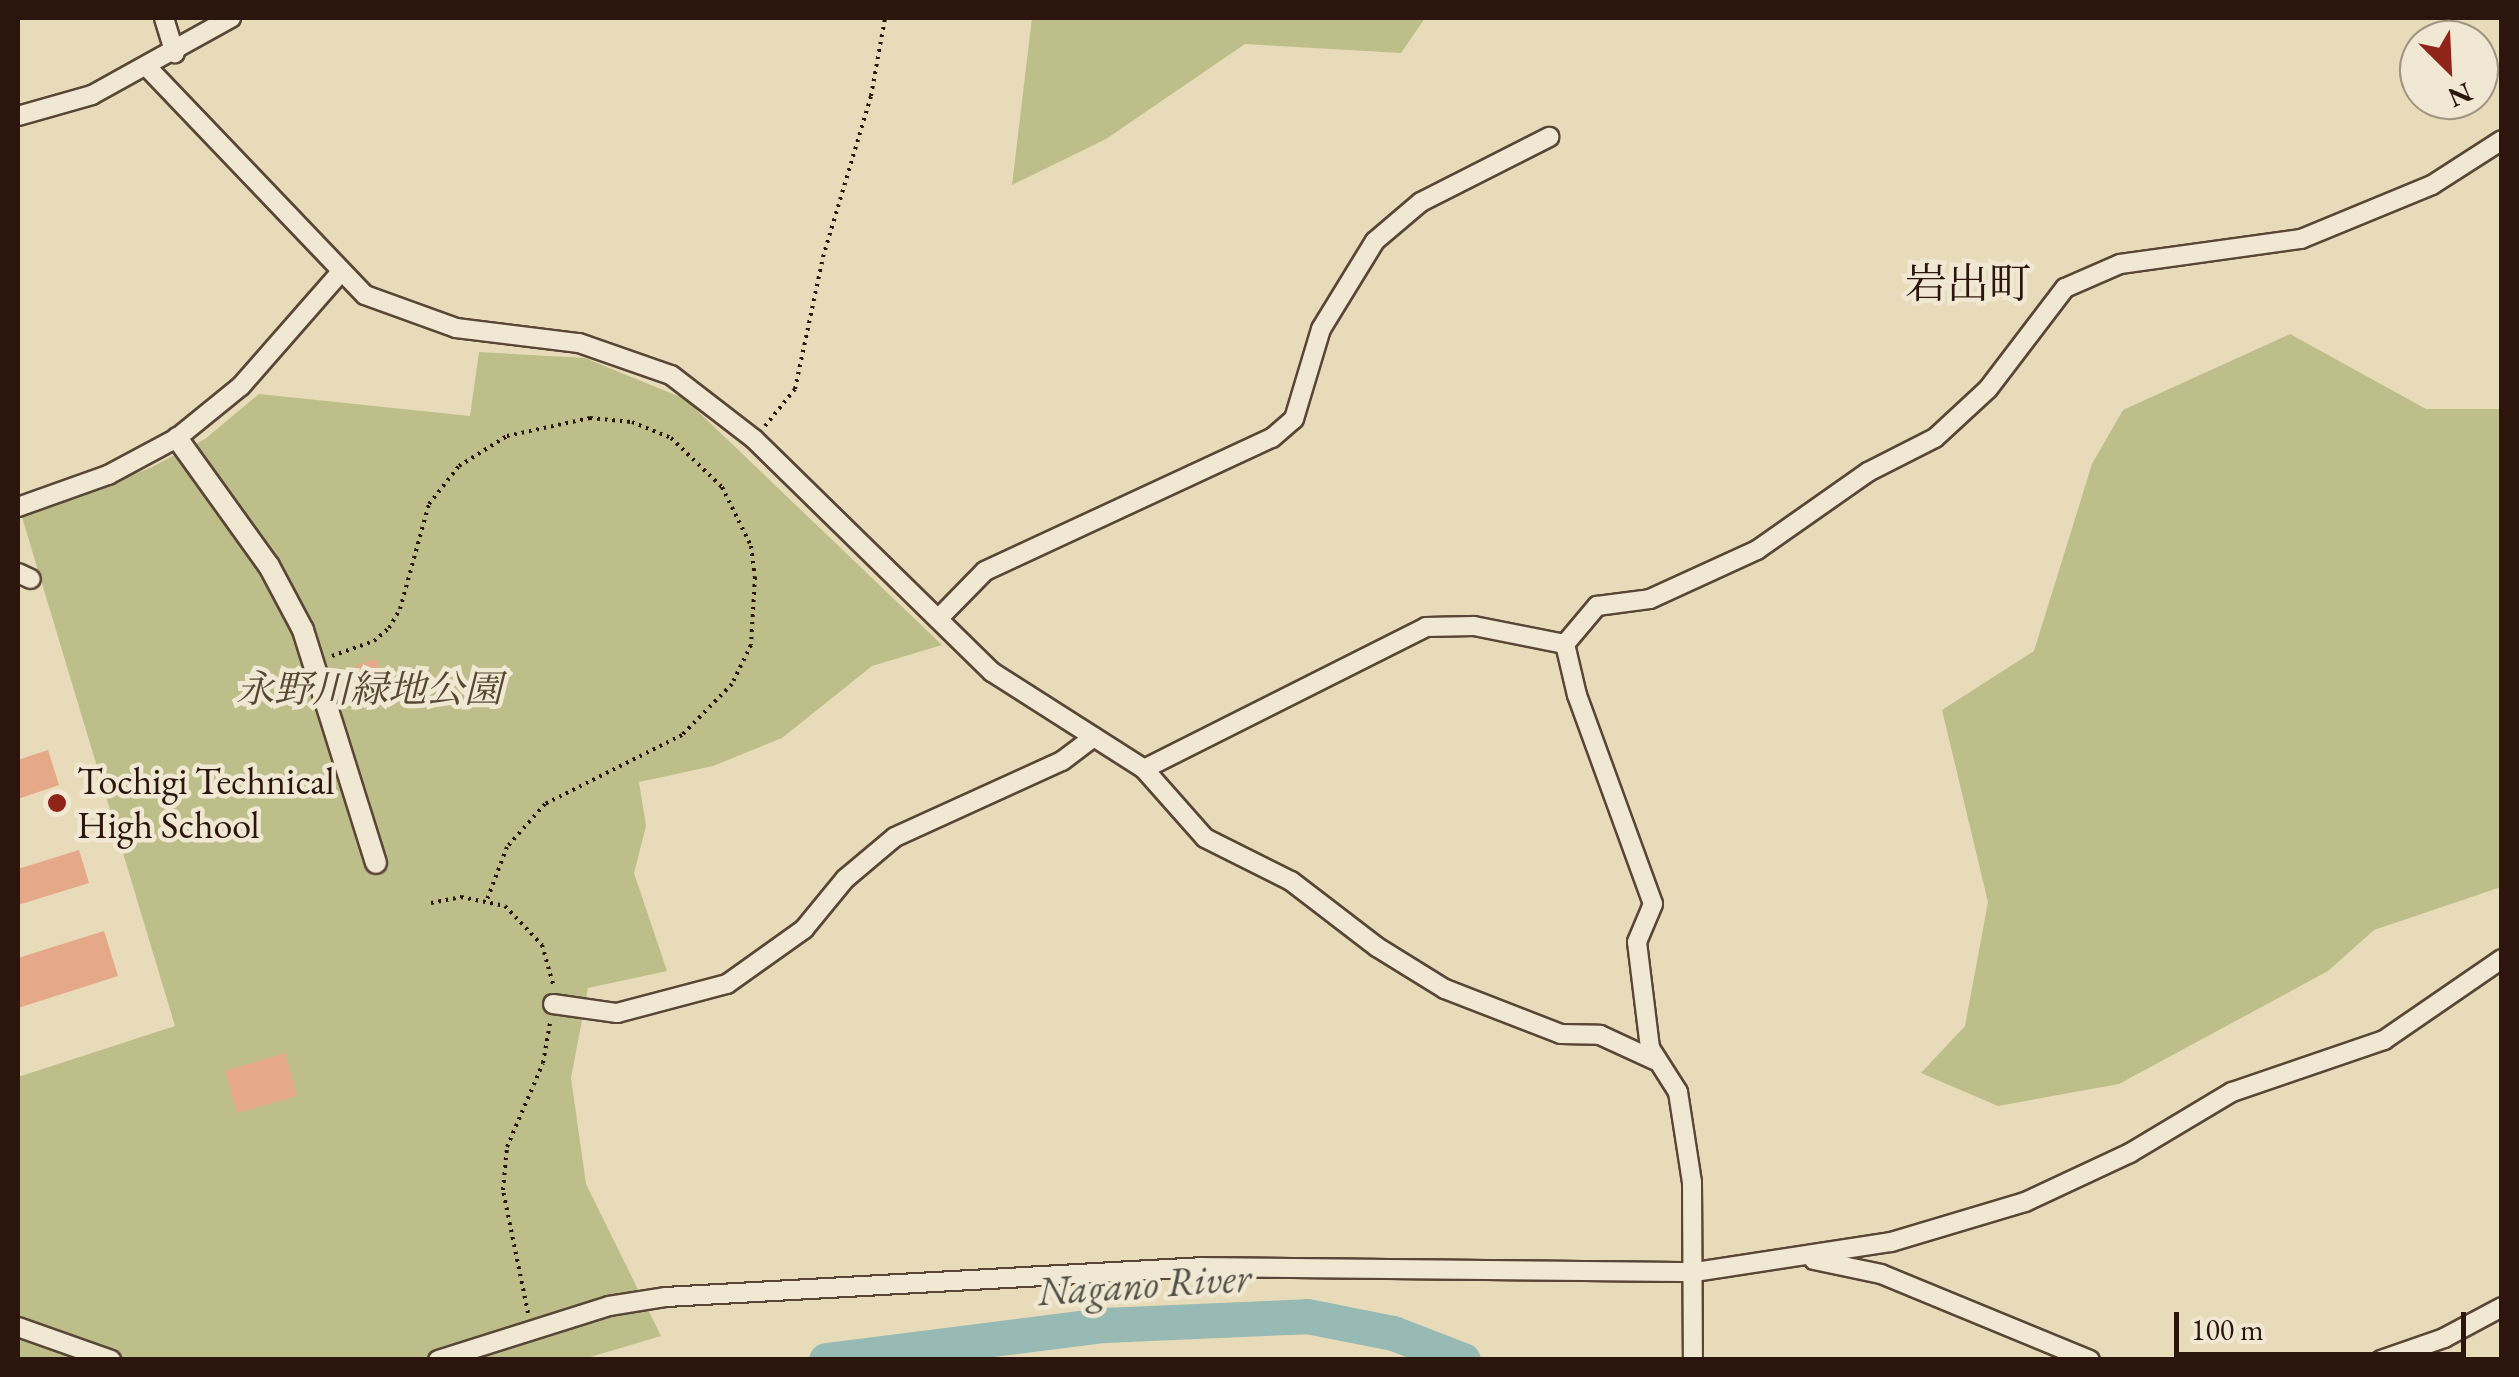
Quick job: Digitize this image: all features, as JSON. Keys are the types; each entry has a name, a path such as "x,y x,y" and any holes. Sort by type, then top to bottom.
{"street":[{"path":"164,18 175,53"},
{"path":"18,116 92,95 148,68 231,18"},
{"path":"148,68 340,274 404,313 456,328 628,355 712,402 1027,700 1094,736 1144,769 1205,838 1291,881 1377,947 1446,989 1561,1034 1600,1035 1654,1060 1678,1092 1692,1182 1693,1360"},
{"path":"938,619 985,572 1272,438 1294,419 1321,329 1374,241 1421,202 1549,137"},
{"path":"1565,644 1598,606 1650,599 1756,550 1868,472 1935,438 1988,389 2065,288 2120,264 2301,239 2432,185 2502,140"},
{"path":"18,508 108,475 177,438 241,386 340,274"},
{"path":"177,438 269,566 315,660 376,863"},
{"path":"1144,769 1426,626 1474,626 1565,644"},
{"path":"1565,644 1577,695 1654,904 1637,942 1654,1060"},
{"path":"553,1004 617,1013 727,984 804,929 845,878 895,837 1062,760 1094,736"},
{"path":"438,1360 532,1330 666,1297 1186,1268 1695,1272 1890,1242 2025,1202 2130,1153 2232,1092 2384,1040 2502,960"},
{"path":"1800,1258 1881,1274 2090,1360"},
{"path":"2382,1360 2444,1338 2502,1307"},
{"path":"18,1327 112,1360"}],"path":[{"path":"754,438 795,389 823,257 872,96 885,18"},
{"path":"315,660 353,650 389,628 429,504 459,466 507,436 590,418 632,422 671,438 722,487 751,546 756,577 750,645 732,684 682,735 545,804 507,847 487,900"},
{"path":"431,903 487,900 504,906 542,946 553,1004 543,1062 507,1147 503,1190 532,1330"}],"green space":[{"path":"1032,18 1425,18 1401,53 1245,44 1106,139 1012,185"},
{"path":"2290,334 2426,409 2501,409 2501,887 2374,930 2328,971 2119,1084 1998,1106 1921,1073 1965,1026 1988,902 1942,710 2034,651 2092,464 2123,410"},
{"name":"永野川緑地公園","path":"479,352 585,358 685,399 942,645 872,666 782,738 713,766 639,782 646,826 634,873 667,971 588,988 571,1078 586,1184 661,1336 580,1360 18,1359 18,1077 175,1026 22,517 150,468 205,439 259,394 470,416"}],"building":[{"path":"376,659 386,694 366,700 356,665"},
{"path":"48,750 59,785 18,799 18,760"},
{"path":"79,850 89,883 18,905 18,869"},
{"path":"104,931 118,976 18,1008 18,958"},
{"path":"285,1053 297,1096 237,1113 225,1071"}],"waterway":[{"name":"Nagano River","path":"826,1360 1104,1325 1307,1316 1393,1333 1463,1360"}],"place":[{"name":"Tochigi Technical High School","path":"57,803"}],"district":[{"name":"岩出町","path":"1968,284"}]}
